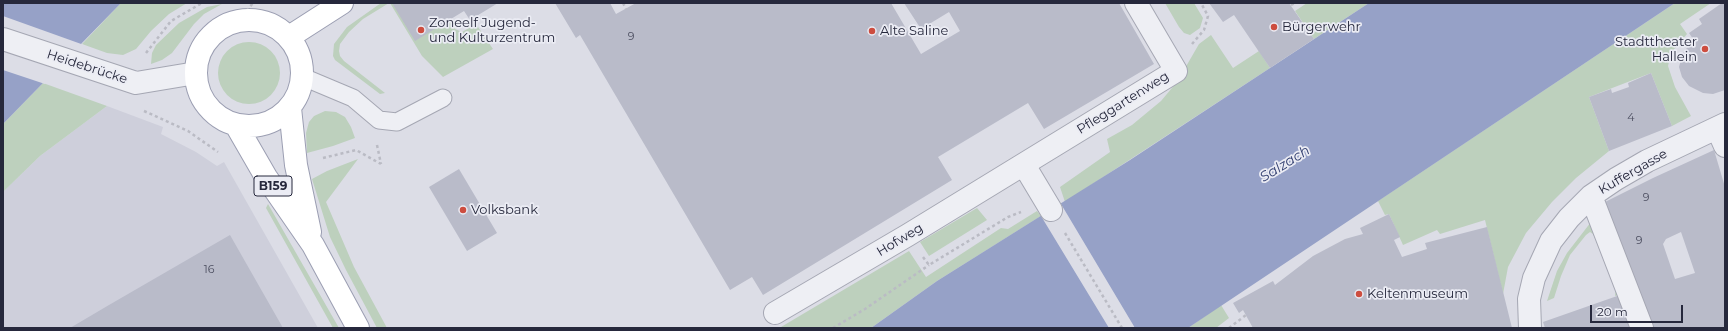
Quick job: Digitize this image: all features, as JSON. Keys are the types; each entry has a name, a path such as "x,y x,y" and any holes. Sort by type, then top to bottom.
{"main road":[{"path":"289,37 342,3"},
{"path":"239,20 258,20 275,26 289,37 297,49 302,62 303,77 299,94 290,108 279,118 265,124 251,126 236,125 220,118 207,106 199,90 196,72 199,54 208,39 222,27 239,20"},
{"name":"B159","path":"290,108 296,165 313,245"},
{"name":"B159","path":"236,125 266,177 313,245 358,328"}],"street":[{"name":"Pfleggartenweg","path":"1024,165 1176,71 1136,3"},
{"name":"Heidebrücke","path":"3,39 136,83 196,72"},
{"name":"Kuffergasse","path":"1530,328 1530,299 1534,278 1551,241 1569,218 1591,196 1647,161 1722,133"},
{"path":"1024,165 1051,210"},
{"name":"Hofweg","path":"774,313 1024,165"},
{"path":"1591,196 1642,328"}],"lane":[{"path":"303,77 353,98 379,120 398,122 443,98"}],"path":[{"path":"202,3 172,21 145,54 128,104 188,130 221,154"},
{"path":"239,20 253,3"},
{"path":"623,3 626,8"},
{"path":"1291,6 1295,3"},
{"path":"1051,210 1122,328"},
{"path":"833,328 865,309 929,265"},
{"path":"1229,328 1246,315"}],"shaded area":[{"path":"107,106 163,127 161,134 196,152 217,166 224,162 318,328 3,328 3,192 40,156"}],"green space":[{"path":"121,3 187,3 169,14 151,31 136,49 123,55 107,53 82,44"},
{"path":"381,3 389,3 363,19 349,32 340,44 339,51 340,56 344,61 385,93 380,94 335,60 333,56 334,44 347,27"},
{"path":"390,3 449,20 455,29 462,32 476,24 493,49 443,77 422,56"},
{"path":"1165,3 1194,3 1203,18 1200,28 1190,35 1184,33"},
{"path":"1307,3 1369,3 1314,39 1295,11"},
{"path":"1675,3 1711,3 1680,24 1687,34 1671,53 1668,66 1675,87 1691,116 1672,126 1651,73 1589,97 1609,151 1576,178 1552,202 1526,233 1508,267 1503,294 1485,220 1440,234 1437,230 1403,245 1389,214 1385,215 1378,201"},
{"path":"222,4 204,14 194,24 172,53 162,60 151,64 152,53 156,45 179,23 207,7"},
{"path":"1211,35 1233,68 1259,51 1270,68 1065,202 1060,187 1110,152 1107,139 1132,125 1161,101 1177,82 1199,44"},
{"path":"249,42 261,45 271,51 277,61 280,73 277,85 271,95 261,101 249,104 237,101 227,95 221,85 218,73 221,61 227,51 237,45"},
{"path":"43,83 107,106 40,156 3,192 3,124"},
{"path":"325,111 336,112 345,117 355,138 307,153 306,133 309,122 314,116"},
{"path":"358,159 326,202 354,267 387,328 377,328 346,270 330,237 312,179 327,171"},
{"path":"268,204 339,328 333,328 266,208"},
{"path":"977,208 987,220 929,256 920,242"},
{"path":"1037,211 1041,216 937,281 871,328 781,327 909,251 926,277 1001,228 1008,229"},
{"path":"1591,222 1620,294 1615,296 1616,287 1593,234 1590,232 1570,255 1554,298 1547,301 1557,271 1567,253"},
{"path":"1221,305 1229,318 1216,328 1188,328"}],"water":[{"path":"3,3 121,3 3,124"},
{"name":"Salzach","path":"1369,3 1675,3 1188,328 871,328 937,281 1130,160"}],"pier":[{"path":"3,16 84,45 45,84 3,70"},
{"path":"1061,204 1135,328 1109,328 1041,216"}],"building":[{"name":"Zoneelf Jugend- und Kulturzentrum","path":"392,3 498,3 470,20 464,11 415,41"},
{"path":"555,3 610,3 616,14 636,3 891,3 921,54 960,31 949,12 921,29 904,3 1119,3 1154,64 1044,129 1028,103 938,157 952,180 763,295 752,277 730,290 580,35 576,38"},
{"name":"Bürgerwehr","path":"1209,3 1289,3 1314,39 1270,68 1234,15 1223,22"},
{"name":"Stadttheater Hallein","path":"1722,3 1725,3 1725,90 1713,94 1703,93 1689,86 1682,77 1679,67 1682,55 1693,39 1689,33 1702,24 1699,19"},
{"path":"1651,73 1672,126 1609,151 1589,97 1611,89 1612,93 1629,87 1628,83"},
{"path":"1714,150 1725,187 1725,328 1648,328 1599,205","holes":["1681,232 1695,273 1675,279 1663,244 1666,239"]},
{"name":"Volksbank","path":"459,169 497,233 467,251 429,187"},
{"path":"1389,214 1400,237 1394,240 1402,257 1427,249 1425,243 1487,227 1512,328 1253,328 1243,310 1239,313 1233,303 1273,281 1275,285 1313,256 1345,239 1363,234 1360,228"},
{"path":"230,235 283,328 70,328 109,305"},
{"path":"1620,295 1632,328 1545,328 1543,322"}],"place":[{"name":"Bürgerwehr","path":"1274,27"},
{"name":"Zoneelf Jugend- und Kulturzentrum","path":"421,30"},
{"name":"Alte Saline","path":"872,31"},
{"name":"Stadttheater Hallein","path":"1705,49"},
{"name":"Volksbank","path":"463,210"},
{"name":"Keltenmuseum","path":"1359,294"}]}
